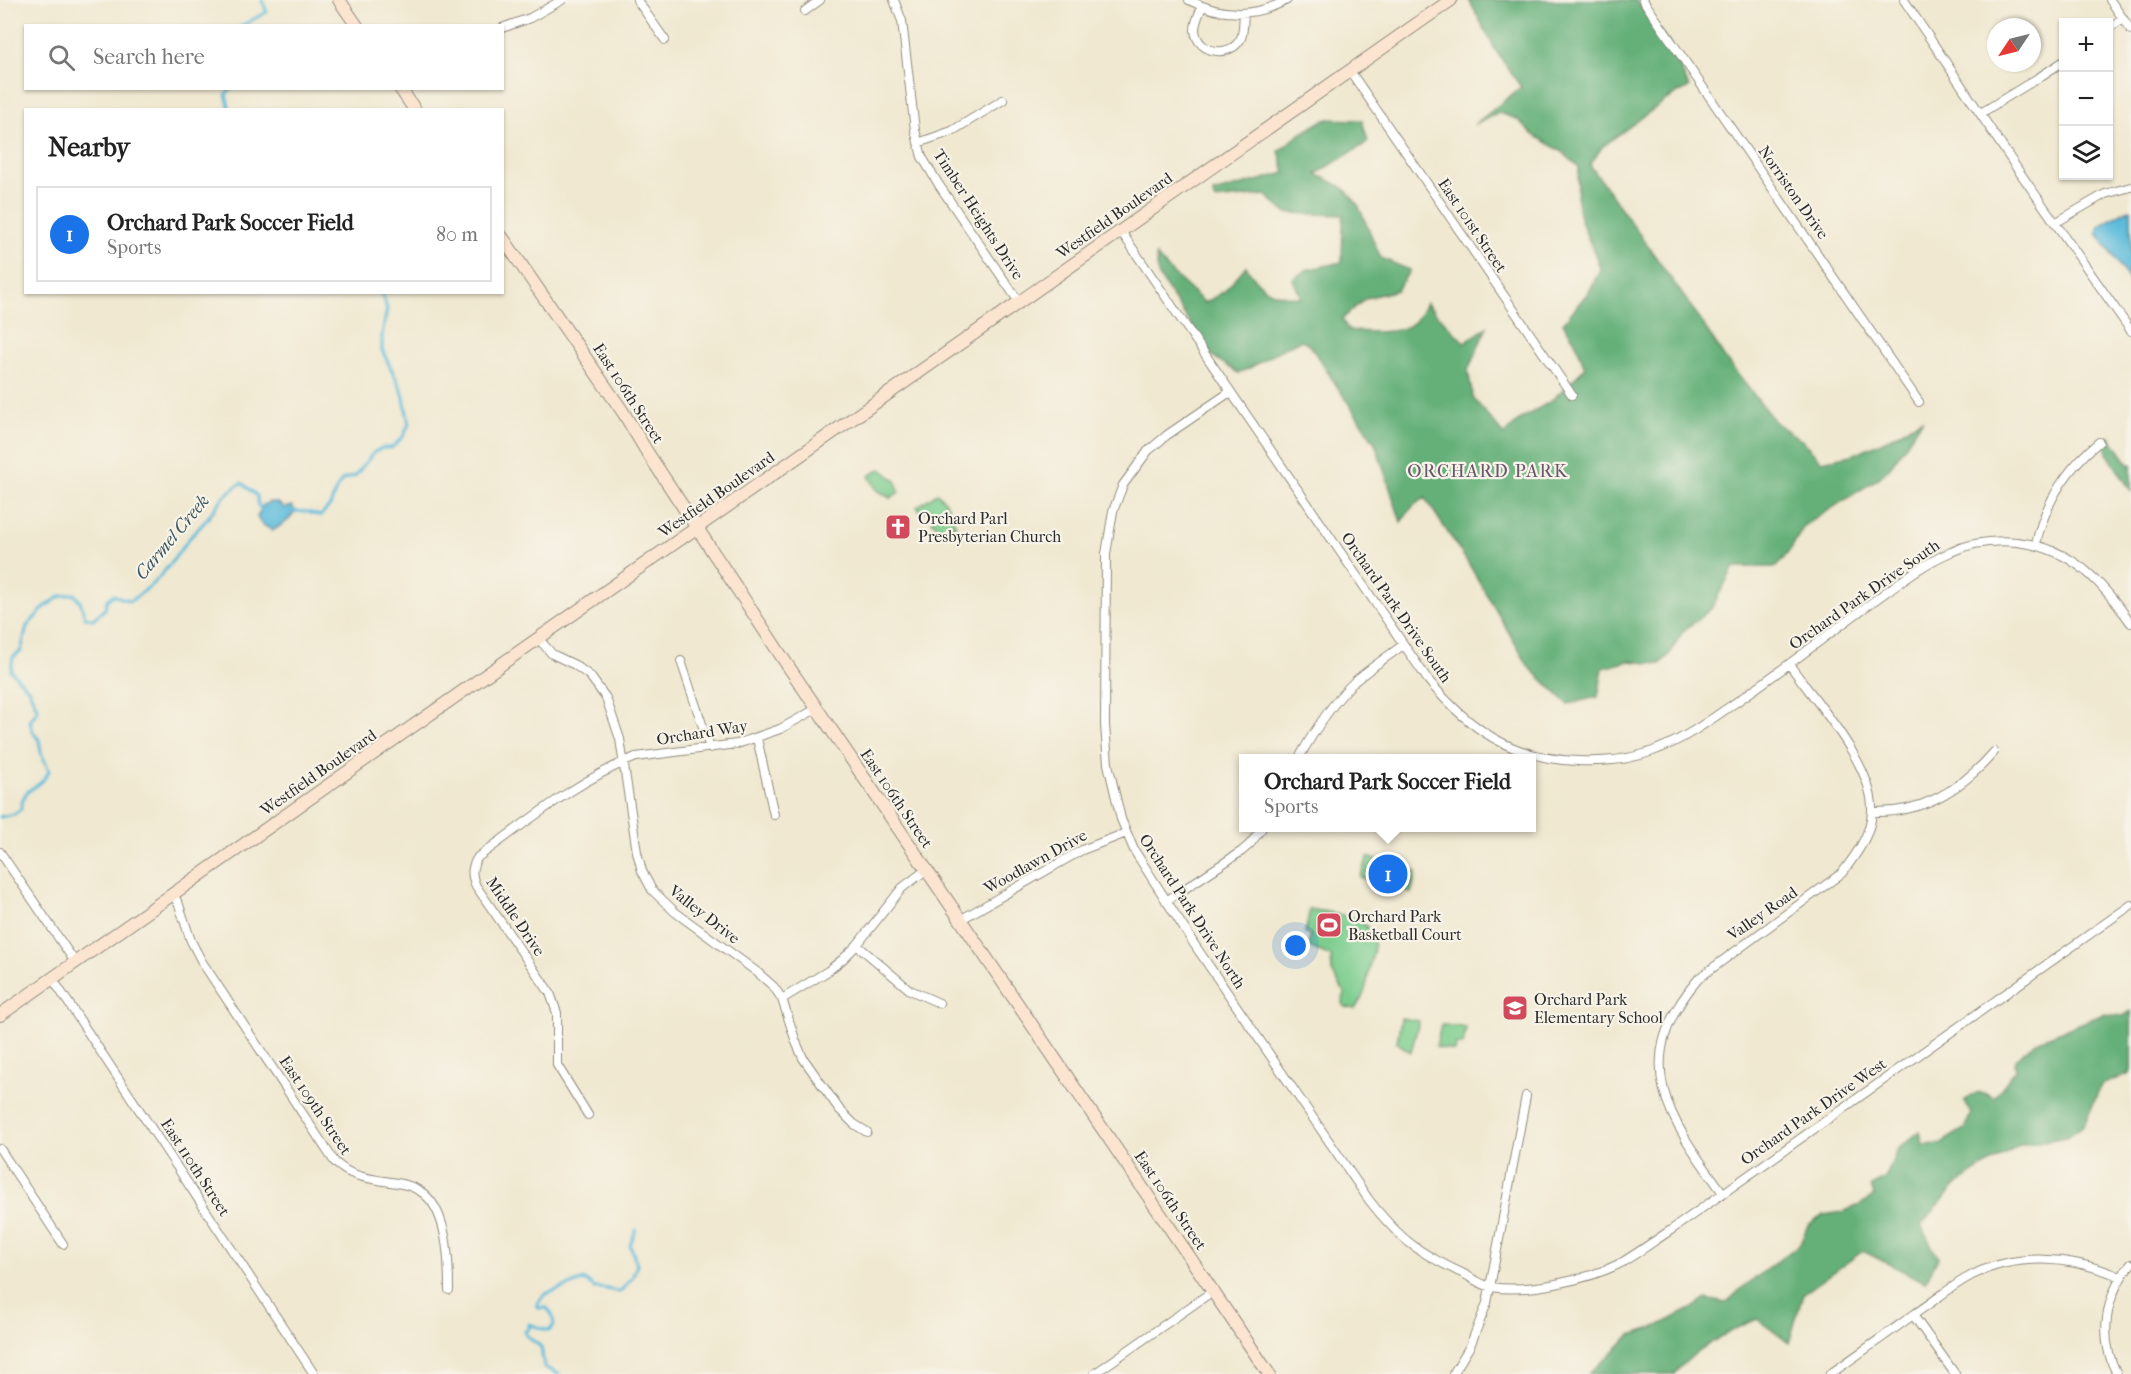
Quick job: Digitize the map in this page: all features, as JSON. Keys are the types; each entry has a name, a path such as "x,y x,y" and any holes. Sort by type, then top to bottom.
{"main road":[{"path":"339,0 356,24"},
{"name":"Westfield Boulevard","path":"0,1015 1451,0"},
{"path":"401,90 414,108"},
{"name":"East 106th Street","path":"504,240 623,412 816,708 1269,1374"}],"street":[{"path":"504,27 539,14 562,0"},
{"path":"637,0 665,40"},
{"path":"805,10 820,0"},
{"name":"Timber Heights Drive","path":"894,0 902,21 918,143 927,168 1019,302"},
{"path":"1189,0 1202,7 1244,14 1267,9 1287,0"},
{"name":"Norriston Drive","path":"1643,0 1919,402"},
{"path":"1905,0 2055,223 2131,331"},
{"path":"2110,0 2131,30"},
{"path":"1202,7 1196,21 1196,35 1204,46 1217,52 1230,49 1240,40 1244,14"},
{"path":"2113,26 2123,18"},
{"path":"1981,113 2059,64"},
{"name":"East 101st Street","path":"1350,71 1572,395"},
{"path":"918,143 952,132 1003,100"},
{"path":"2055,223 2105,194 2131,187"},
{"name":"Orchard Park Drive South","path":"1120,230 1403,645 1443,698 1474,726 1516,750 1530,754"},
{"name":"Orchard Park Drive North","path":"1230,392 1167,435 1148,451 1123,485 1113,510 1106,554 1105,725 1108,764 1118,806 1126,833 1166,902 1386,1222 1421,1253 1490,1287"},
{"path":"2099,442 2077,461 2061,482 2044,516 2036,544 2062,554 2092,576 2108,591 2131,623"},
{"name":"Orchard Park Drive South","path":"1536,756 1569,761 1618,760 1646,754 1666,746 1722,712 1890,590 1943,555 1979,543 2010,541 2036,544"},
{"name":"Valley Drive","path":"538,638 547,651 575,665 596,682 606,698 618,728 637,852 642,871 652,890 675,912 768,981 782,999 803,1058 847,1119 867,1132"},
{"path":"1302,754 1338,698 1356,681 1403,645"},
{"path":"681,661 710,748"},
{"name":"Valley Road","path":"1723,1193 1677,1125 1663,1092 1661,1053 1669,1023 1683,996 1699,978 1842,873 1858,853 1869,827 1872,812 1872,802 1862,771 1837,730 1789,664"},
{"name":"Orchard Way","path":"623,762 636,757 710,748 758,738 792,723 816,708"},
{"path":"758,738 774,815"},
{"path":"1872,812 1910,808 1941,797 1971,777 1994,752"},
{"name":"Middle Drive","path":"588,1115 557,1065 557,1013 550,993 476,886 472,870 478,857 550,805 623,762"},
{"path":"1166,902 1233,858 1250,844 1259,832"},
{"name":"Woodlawn Drive","path":"960,920 1066,858 1126,833"},
{"path":"0,852 75,962"},
{"path":"782,999 828,971 857,945 902,888 926,870"},
{"name":"East 109th Street","path":"173,894 191,941 202,962 334,1161 347,1172 358,1177 411,1186 428,1198 436,1210 444,1235 449,1265 449,1290"},
{"name":"Orchard Park Drive West","path":"1490,1287 1556,1284 1599,1272 1621,1263 2131,905"},
{"path":"857,945 910,990 939,1003"},
{"name":"East 110th Street","path":"52,978 314,1374"},
{"path":"1453,1374 1475,1336 1487,1303 1526,1096"},
{"path":"0,1149 63,1244"},
{"path":"1830,1374 1842,1371 1913,1315 1966,1278 2009,1263 2052,1259 2097,1266 2121,1277"},
{"path":"2117,1374 2106,1340 2106,1323 2109,1303 2121,1277 2131,1264"},
{"path":"1094,1374 1213,1292"},
{"path":"1913,1315 1955,1374"}],"green space":[{"path":"1469,0 1636,0 1668,42 1689,87 1666,100 1602,147 1590,165 1697,315 1724,357 1775,422 1804,442 1821,461 1852,455 1888,439 1923,419 1891,466 1879,478 1804,526 1777,567 1734,567 1711,609 1683,631 1669,655 1660,664 1629,661 1603,668 1598,697 1568,704 1529,667 1470,566 1425,498 1414,505 1401,522 1375,443 1311,347 1302,340 1238,373 1212,356 1158,275 1156,256 1205,303 1225,291 1246,266 1257,282 1268,291 1301,298 1293,279 1306,270 1342,262 1343,215 1286,213 1265,195 1214,200 1213,193 1285,173 1279,151 1300,134 1325,119 1362,120 1368,142 1316,174 1344,188 1358,205 1381,258 1410,270 1397,290 1366,298 1342,319 1348,330 1382,332 1407,327 1417,319 1426,303 1465,343 1487,327 1468,370 1473,398 1504,435 1519,420 1551,401 1585,368 1575,341 1563,323 1590,290 1600,269 1579,214 1577,194 1579,167 1561,151 1532,134 1517,119 1499,113 1474,125 1521,87 1496,51"},
{"path":"2110,437 2129,465 2131,464 2131,491 2107,453 2105,443"},
{"path":"881,469 896,481 899,492 890,498 876,489 869,476"},
{"path":"937,493 946,502 956,526 941,530 933,522 927,510 920,511 917,507"},
{"path":"1368,857 1416,872 1411,893 1360,877"},
{"path":"1310,909 1351,917 1367,927 1372,935 1374,949 1367,983 1355,1009 1343,1004 1344,992 1332,972 1331,956 1309,947 1310,934 1305,933"},
{"path":"2131,1011 2130,1074 2101,1085 2084,1125 2067,1137 2020,1145 1983,1167 1956,1185 1921,1225 1938,1258 1925,1282 1863,1251 1803,1294 1789,1343 1757,1319 1702,1348 1674,1374 1589,1374 1631,1335 1658,1326 1706,1299 1726,1303 1800,1244 1808,1225 1824,1215 1842,1212 1874,1196 1871,1186 1885,1179 1897,1150 1920,1131 1923,1145 1940,1144 1964,1129 1971,1114 1964,1101 1979,1092 1994,1098 2016,1069 2015,1059 2039,1040 2104,1014 2123,1016"},
{"path":"1401,1018 1419,1021 1411,1052 1397,1043"},
{"path":"1441,1025 1466,1027 1463,1045 1456,1044 1455,1051 1436,1047"}],"water":[{"path":"2131,210 2131,283 2097,233 2099,226"},
{"path":"270,502 278,503 284,508 292,506 295,511 279,527 272,530 261,524 257,517 263,505"}],"waterway":[{"name":"Carmel Creek","path":"245,24 267,12 262,0"},
{"name":"Carmel Creek","path":"230,90 226,94 230,108"},
{"name":"Carmel Creek","path":"292,511 308,512 320,516 330,506 342,480 355,476 374,452 382,448 391,448 397,443 409,424 403,393 382,350 382,335 387,309 383,294"},
{"name":"Carmel Creek","path":"0,817 14,814 21,809 25,795 41,782 49,771 30,721 38,710 29,690 11,671 13,657 21,651 27,626 46,606 61,596 74,594 80,601 85,617 93,619 105,609 107,600 113,595 130,601 156,581 222,499 242,483 257,496 258,505 263,511"},
{"path":"559,1374 544,1367 541,1347 526,1335 525,1331 529,1329 529,1324 549,1331 554,1325 552,1314 547,1308 537,1306 542,1297 548,1293 585,1280 594,1288 620,1292 632,1278 637,1265 630,1245 636,1230"}],"place":[{"name":"Orchard Parl Presbyterian Church","path":"898,527"},
{"name":"Orchard Park Soccer Field","path":"1388,874"},
{"name":"Orchard Park Basketball Court","path":"1329,925"},
{"name":"Orchard Park Elementary School","path":"1515,1008"}],"district":[{"name":"ORCHARD PARK","path":"1488,471"}]}
